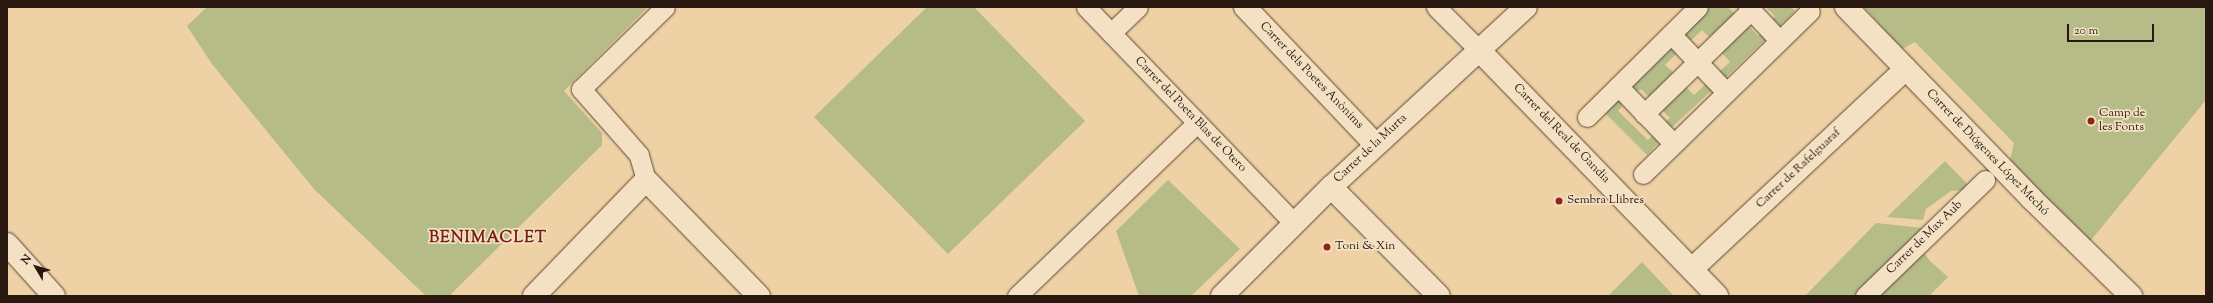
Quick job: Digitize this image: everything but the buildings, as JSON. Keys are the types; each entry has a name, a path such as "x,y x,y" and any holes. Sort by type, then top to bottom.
{"street":[{"path":"665,7 581,89 639,155 646,180 759,296"},
{"name":"Carrer del Poeta Blas de Otero","path":"1086,7 1294,223"},
{"path":"1111,33 1138,7"},
{"name":"Carrer dels Poetes Anònims","path":"1245,7 1376,145"},
{"name":"Carrer del Real de Gandia","path":"1436,7 1717,296"},
{"name":"Carrer de la Murta","path":"1222,296 1294,223 1376,145 1526,7"},
{"path":"1587,117 1698,7"},
{"name":"Carrer de Diógenes López Mechó","path":"1846,7 2032,200 2131,296"},
{"path":"1644,114 1698,62 1749,9 1779,40"},
{"path":"1643,174 1810,11"},
{"path":"1671,34 1726,92"},
{"name":"Carrer de Rafelguaraf","path":"1692,269 1906,69"},
{"path":"1618,86 1673,144"},
{"path":"1017,296 1197,123"},
{"path":"534,296 646,180"},
{"name":"Carrer de Max Aub","path":"1865,296 1985,180"},
{"path":"1332,187 1426,292"},
{"path":"7,244 54,296"}],"green space":[{"path":"207,7 648,7 564,91 602,133 602,145 449,296 426,296 314,189 212,64 187,26"},
{"path":"927,7 974,7 1085,121 948,254 814,117"},
{"path":"1711,7 1728,7 1735,14 1709,37 1702,30 1688,43 1681,34"},
{"path":"1766,7 1791,7 1795,11 1776,30 1769,23 1775,16"},
{"name":"Camp de les Fonts","path":"1864,7 2206,7 2206,100 2087,245 2010,160 2014,143 1915,42 1902,49"},
{"path":"1749,26 1758,36 1763,31 1769,36 1723,80 1717,74 1730,62 1721,52"},
{"path":"1672,45 1678,52 1665,65 1673,72 1649,97 1641,89 1636,93 1630,88"},
{"path":"1708,82 1714,88 1669,130 1663,124 1670,118 1661,109 1685,86 1694,95"},
{"path":"1620,97 1626,102 1618,111 1648,140 1655,133 1661,140 1647,155 1604,112"},
{"path":"1945,161 1973,190 1951,191 1926,209 1923,220 1887,217"},
{"path":"1168,180 1240,249 1191,296 1139,296 1116,231"},
{"path":"1876,223 1922,228 1922,250 1930,261 1948,277 1929,296 1805,296"},
{"path":"1642,262 1674,296 1608,296"}],"place":[{"name":"Camp de les Fonts","path":"2091,121"},
{"name":"Sembra Llibres","path":"1559,201"},
{"name":"Toni & Xin","path":"1327,247"}],"district":[{"name":"BENIMACLET","path":"488,239"}]}
